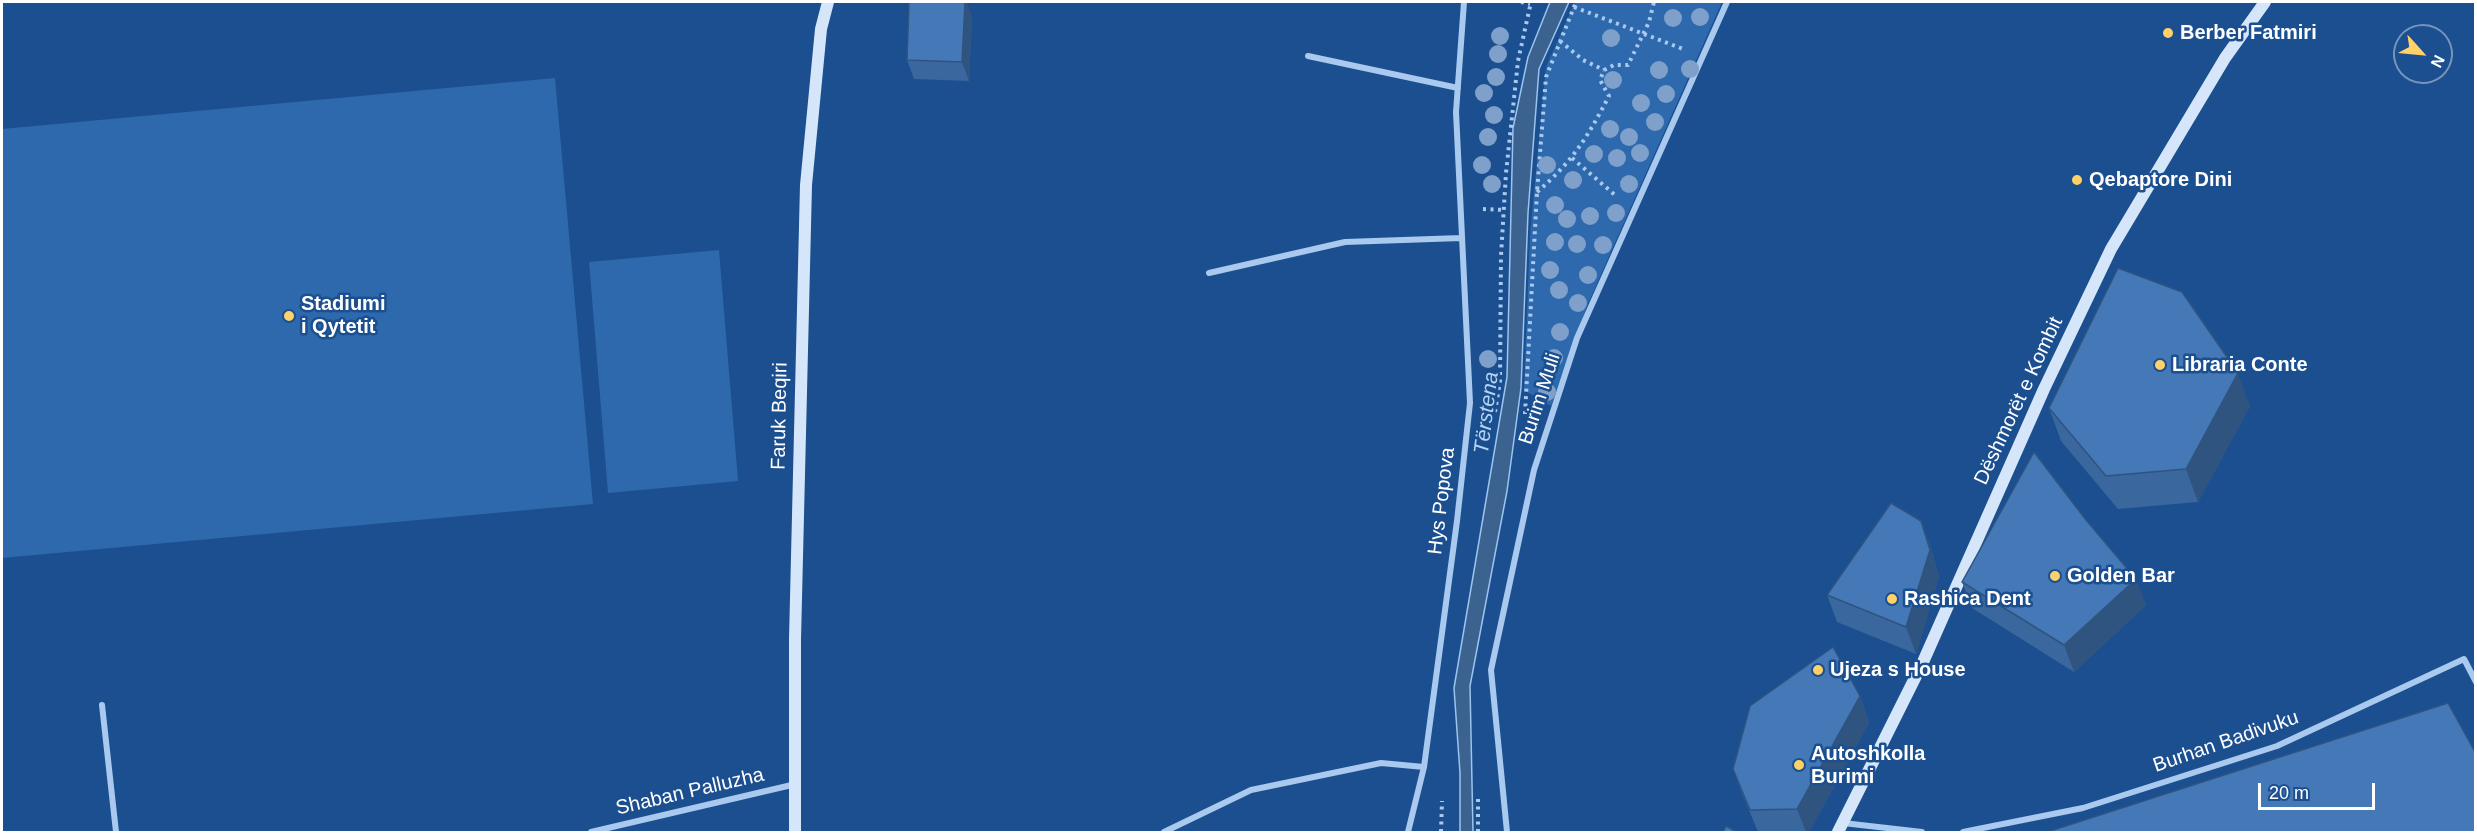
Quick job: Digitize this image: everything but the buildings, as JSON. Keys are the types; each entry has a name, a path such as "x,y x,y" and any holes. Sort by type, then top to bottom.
{"street":[{"name":"Faruk Beqiri","path":"795,832 795,627 806,185 821,29 828,2"},
{"name":"Hys Popova","path":"1408,832 1424,767 1457,521 1470,403 1456,112 1464,2"},
{"name":"Burim Muli","path":"1507,832 1491,669 1534,470 1577,338 1727,2"},
{"name":"Dëshmorët e Kombit","path":"1840,828 1923,662 2044,389 2111,249 2225,58 2265,2"},
{"path":"1308,56 1458,88"},
{"path":"1209,273 1345,242 1461,238"},
{"name":"Burhan Badivuku","path":"1963,832 2083,808 2277,747 2464,659 2475,682"},
{"path":"102,705 117,832"},
{"path":"1164,832 1251,790 1381,763 1424,767"},
{"name":"Shaban Palluzha","path":"591,832 796,784"},
{"path":"1840,828 1922,832"}],"path":[{"path":"1521,2 1530,4"},
{"path":"1526,416 1537,192 1546,76 1576,2"},
{"path":"1537,192 1560,172 1586,139 1609,96 1600,80 1604,70 1614,65 1628,65 1644,34 1654,2"},
{"path":"1574,8 1704,56"},
{"path":"1560,41 1583,60 1604,70"},
{"path":"1572,158 1634,211"},
{"path":"1478,788 1478,832"}],"shaded area":[{"path":"1550,2 1569,2 1539,69 1528,213 1521,388 1507,491 1470,686 1473,832 1460,832 1460,773 1454,688 1507,377 1513,128 1528,57"},
{"path":"1575,2 1722,2 1587,306 1551,406 1524,390 1530,235 1546,67"},
{"name":"Stadiumi i Qytetit","path":"555,78 593,504 2,558 2,129"},
{"path":"719,250 738,481 608,493 589,262"}],"place":[{"name":"Berber Fatmiri","path":"2168,33"},
{"name":"Qebaptore Dini","path":"2077,180"},
{"name":"Stadiumi i Qytetit","path":"289,316"},
{"name":"Libraria Conte","path":"2160,365"},
{"name":"Golden Bar","path":"2055,576"},
{"name":"Rashica Dent","path":"1892,599"},
{"name":"Ujeza s House","path":"1818,670"},
{"name":"Autoshkolla Burimi","path":"1799,765"}],"water label":[{"name":"Tërstena","path":"1487,413"}]}
